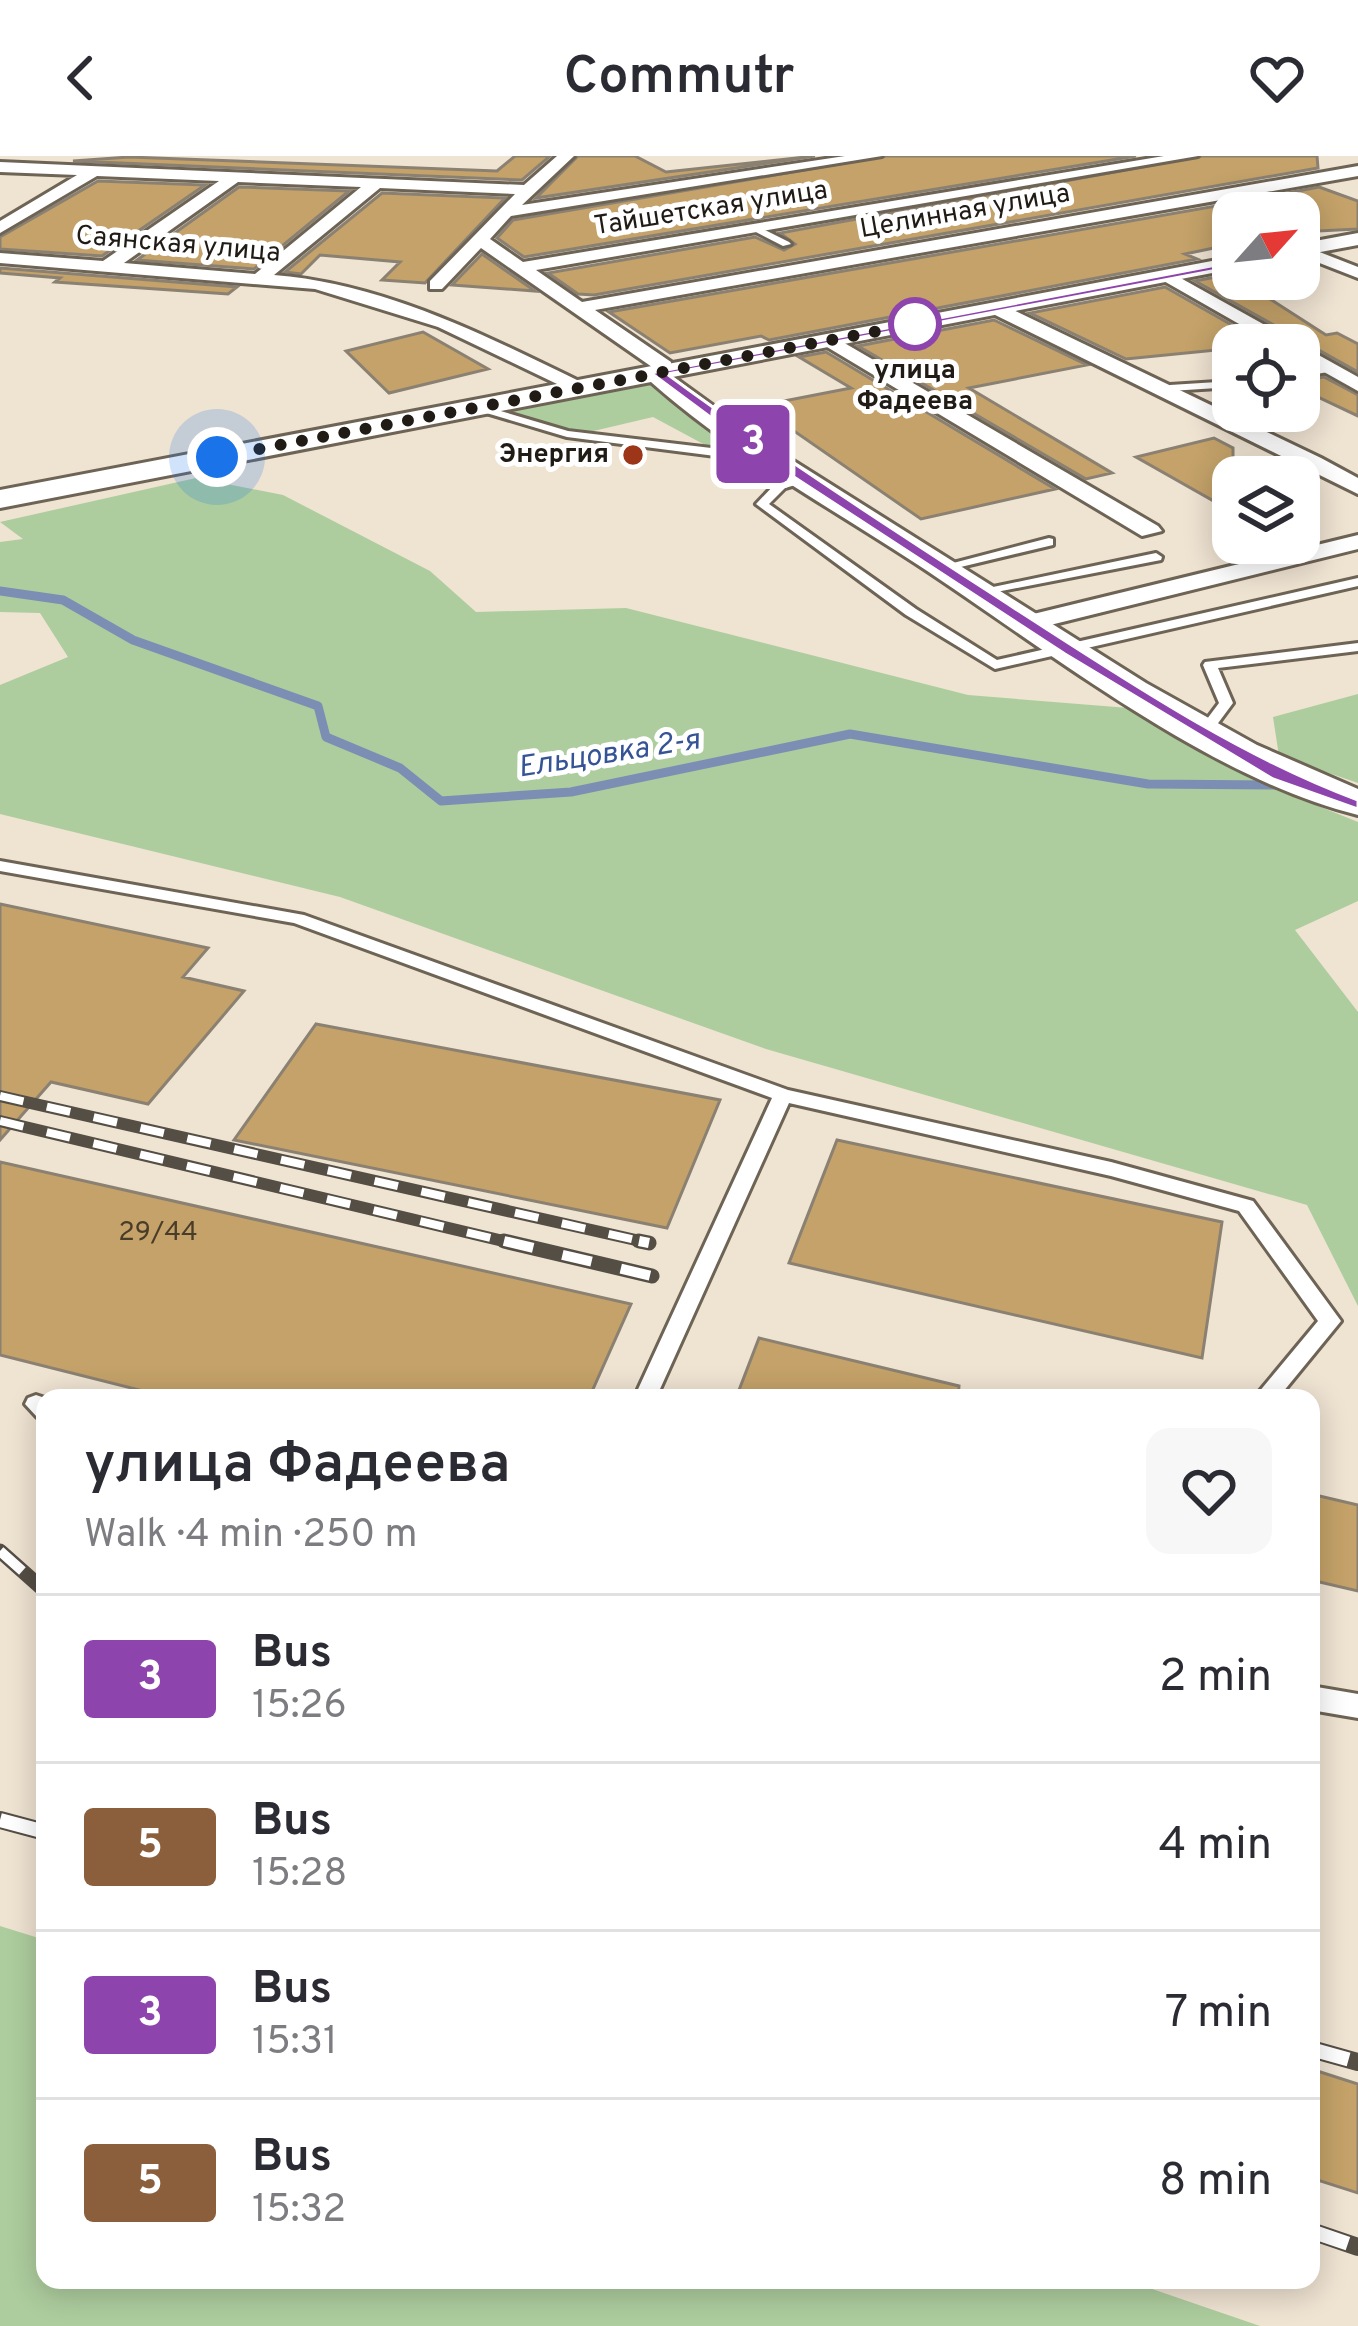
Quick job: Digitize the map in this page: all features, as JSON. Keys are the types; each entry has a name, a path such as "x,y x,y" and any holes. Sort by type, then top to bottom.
{"main road":[{"path":"0,499 657,373 776,460 1071,651 1279,776 1358,803"}],"street":[{"path":"436,285 567,156"},
{"path":"507,212 875,156"},
{"path":"1064,156 1212,214"},
{"name":"Тайшетская улица","path":"523,267 1192,156"},
{"path":"0,166 529,190"},
{"path":"0,228 95,170"},
{"name":"Целинная улица","path":"582,308 1358,171"},
{"path":"108,266 236,176"},
{"path":"260,278 380,181"},
{"path":"1320,246 1358,239"},
{"path":"480,240 664,366 657,373"},
{"name":"Саянская улица","path":"0,258 260,278 351,294 445,323 578,388"},
{"path":"1320,258 1358,273"},
{"path":"657,373 1212,267"},
{"path":"1168,276 1253,324"},
{"path":"994,308 1116,369 1170,388 1358,487"},
{"path":"829,340 1150,531"},
{"path":"1320,363 1358,385"},
{"path":"1030,622 1358,542"}],"lane":[{"path":"757,229 786,244"},
{"path":"1320,371 1330,369"},
{"path":"1170,388 1212,385"},
{"path":"477,407 567,434 776,460"},
{"path":"805,478 781,485 762,504 910,612 995,665 1358,582"},
{"path":"944,567 1049,542"},
{"path":"981,590 1156,557"},
{"path":"1205,731 1226,703 1210,665 1358,647"},
{"path":"0,866 298,919 783,1095 1111,1168 1246,1206 1330,1321 1273,1389"},
{"path":"649,1389 783,1095"},
{"path":"1320,1700 1358,1706"}],"green space":[{"path":"629,382 658,386 742,450 707,446 653,417 585,433 512,416 510,411"},
{"path":"196,478 283,495 430,571 476,612 626,608 968,695 1141,709 1311,803 1358,822 1358,901 1295,930 1358,1012 1358,1306 1307,1205 766,1049 340,897 0,814 0,685 68,657 40,613 0,612 0,542 23,539 0,522"},
{"path":"1358,694 1358,783 1279,756 1273,717"},
{"path":"0,1926 36,1937 36,2289 1152,2289 1260,2326 0,2326"}],"building":[{"path":"515,156 550,156 522,180 73,161 129,157 497,171"},
{"path":"578,156 635,156 666,172 815,156 536,198"},
{"path":"886,156 1136,156 524,257 497,238 513,220"},
{"path":"1202,156 1317,156 1318,168 594,295 578,294 548,273 755,237 784,250 795,244 780,233"},
{"path":"98,181 205,185 102,256 0,249 0,237"},
{"path":"239,187 349,191 254,269 137,260"},
{"path":"1319,187 1358,201 1358,229 1320,231 1320,192 1292,192"},
{"path":"382,193 505,198 425,283 382,280 400,262 320,255 301,274 285,272"},
{"path":"1212,207 1212,248 1185,254 1197,259 769,340 761,336 670,353 609,312"},
{"path":"482,254 535,291 452,285"},
{"path":"0,268 237,287 228,294 55,282 60,278 0,273"},
{"path":"1212,278 1212,290 1195,281"},
{"path":"1165,287 1230,324 1212,324 1212,350 1126,359 1030,313"},
{"path":"1229,300 1271,300 1309,324 1272,324"},
{"path":"994,320 1087,365 969,388 1112,473 1086,479 858,346"},
{"path":"1320,331 1337,333 1358,344 1358,372 1320,351"},
{"path":"423,332 488,369 389,393 346,351"},
{"path":"826,352 1055,489 921,519 758,406 851,388 799,357"},
{"path":"1320,378 1358,395 1358,416 1320,398"},
{"path":"1214,438 1233,448 1233,456 1212,456 1212,500 1136,457"},
{"path":"0,904 208,948 183,977 244,991 148,1104 51,1082 0,1140"},
{"path":"316,1024 720,1100 667,1228 234,1140"},
{"path":"837,1140 1222,1222 1202,1358 789,1263"},
{"path":"0,1162 631,1304 593,1389 135,1389 0,1355"},
{"path":"759,1338 959,1386 959,1389 739,1389"},
{"path":"1320,1496 1358,1505 1358,1591 1320,1582"},
{"path":"1320,2072 1358,2084 1358,2193 1320,2181"}],"waterway":[{"name":"Ельцовка 2-я","path":"0,591 63,600 133,640 318,706 326,737 400,768 441,801 571,792 850,734 1148,784 1284,785"}],"railway":[{"path":"0,1096 649,1243 639,1241"},
{"path":"0,1121 516,1244"},
{"path":"504,1241 652,1276"},
{"path":"0,1551 36,1583"},
{"path":"0,1820 36,1830"},
{"path":"1320,2051 1358,2062"},
{"path":"1320,2234 1358,2247"}],"bus line":[{"name":"3","path":"1212,267 657,373 776,460 1071,651 1279,776 1358,803"}],"place":[{"name":"улица Фадеева","path":"915,324"},
{"name":"Энергия","path":"633,455"}],"route":[{"path":"217,457 915,324"}]}
